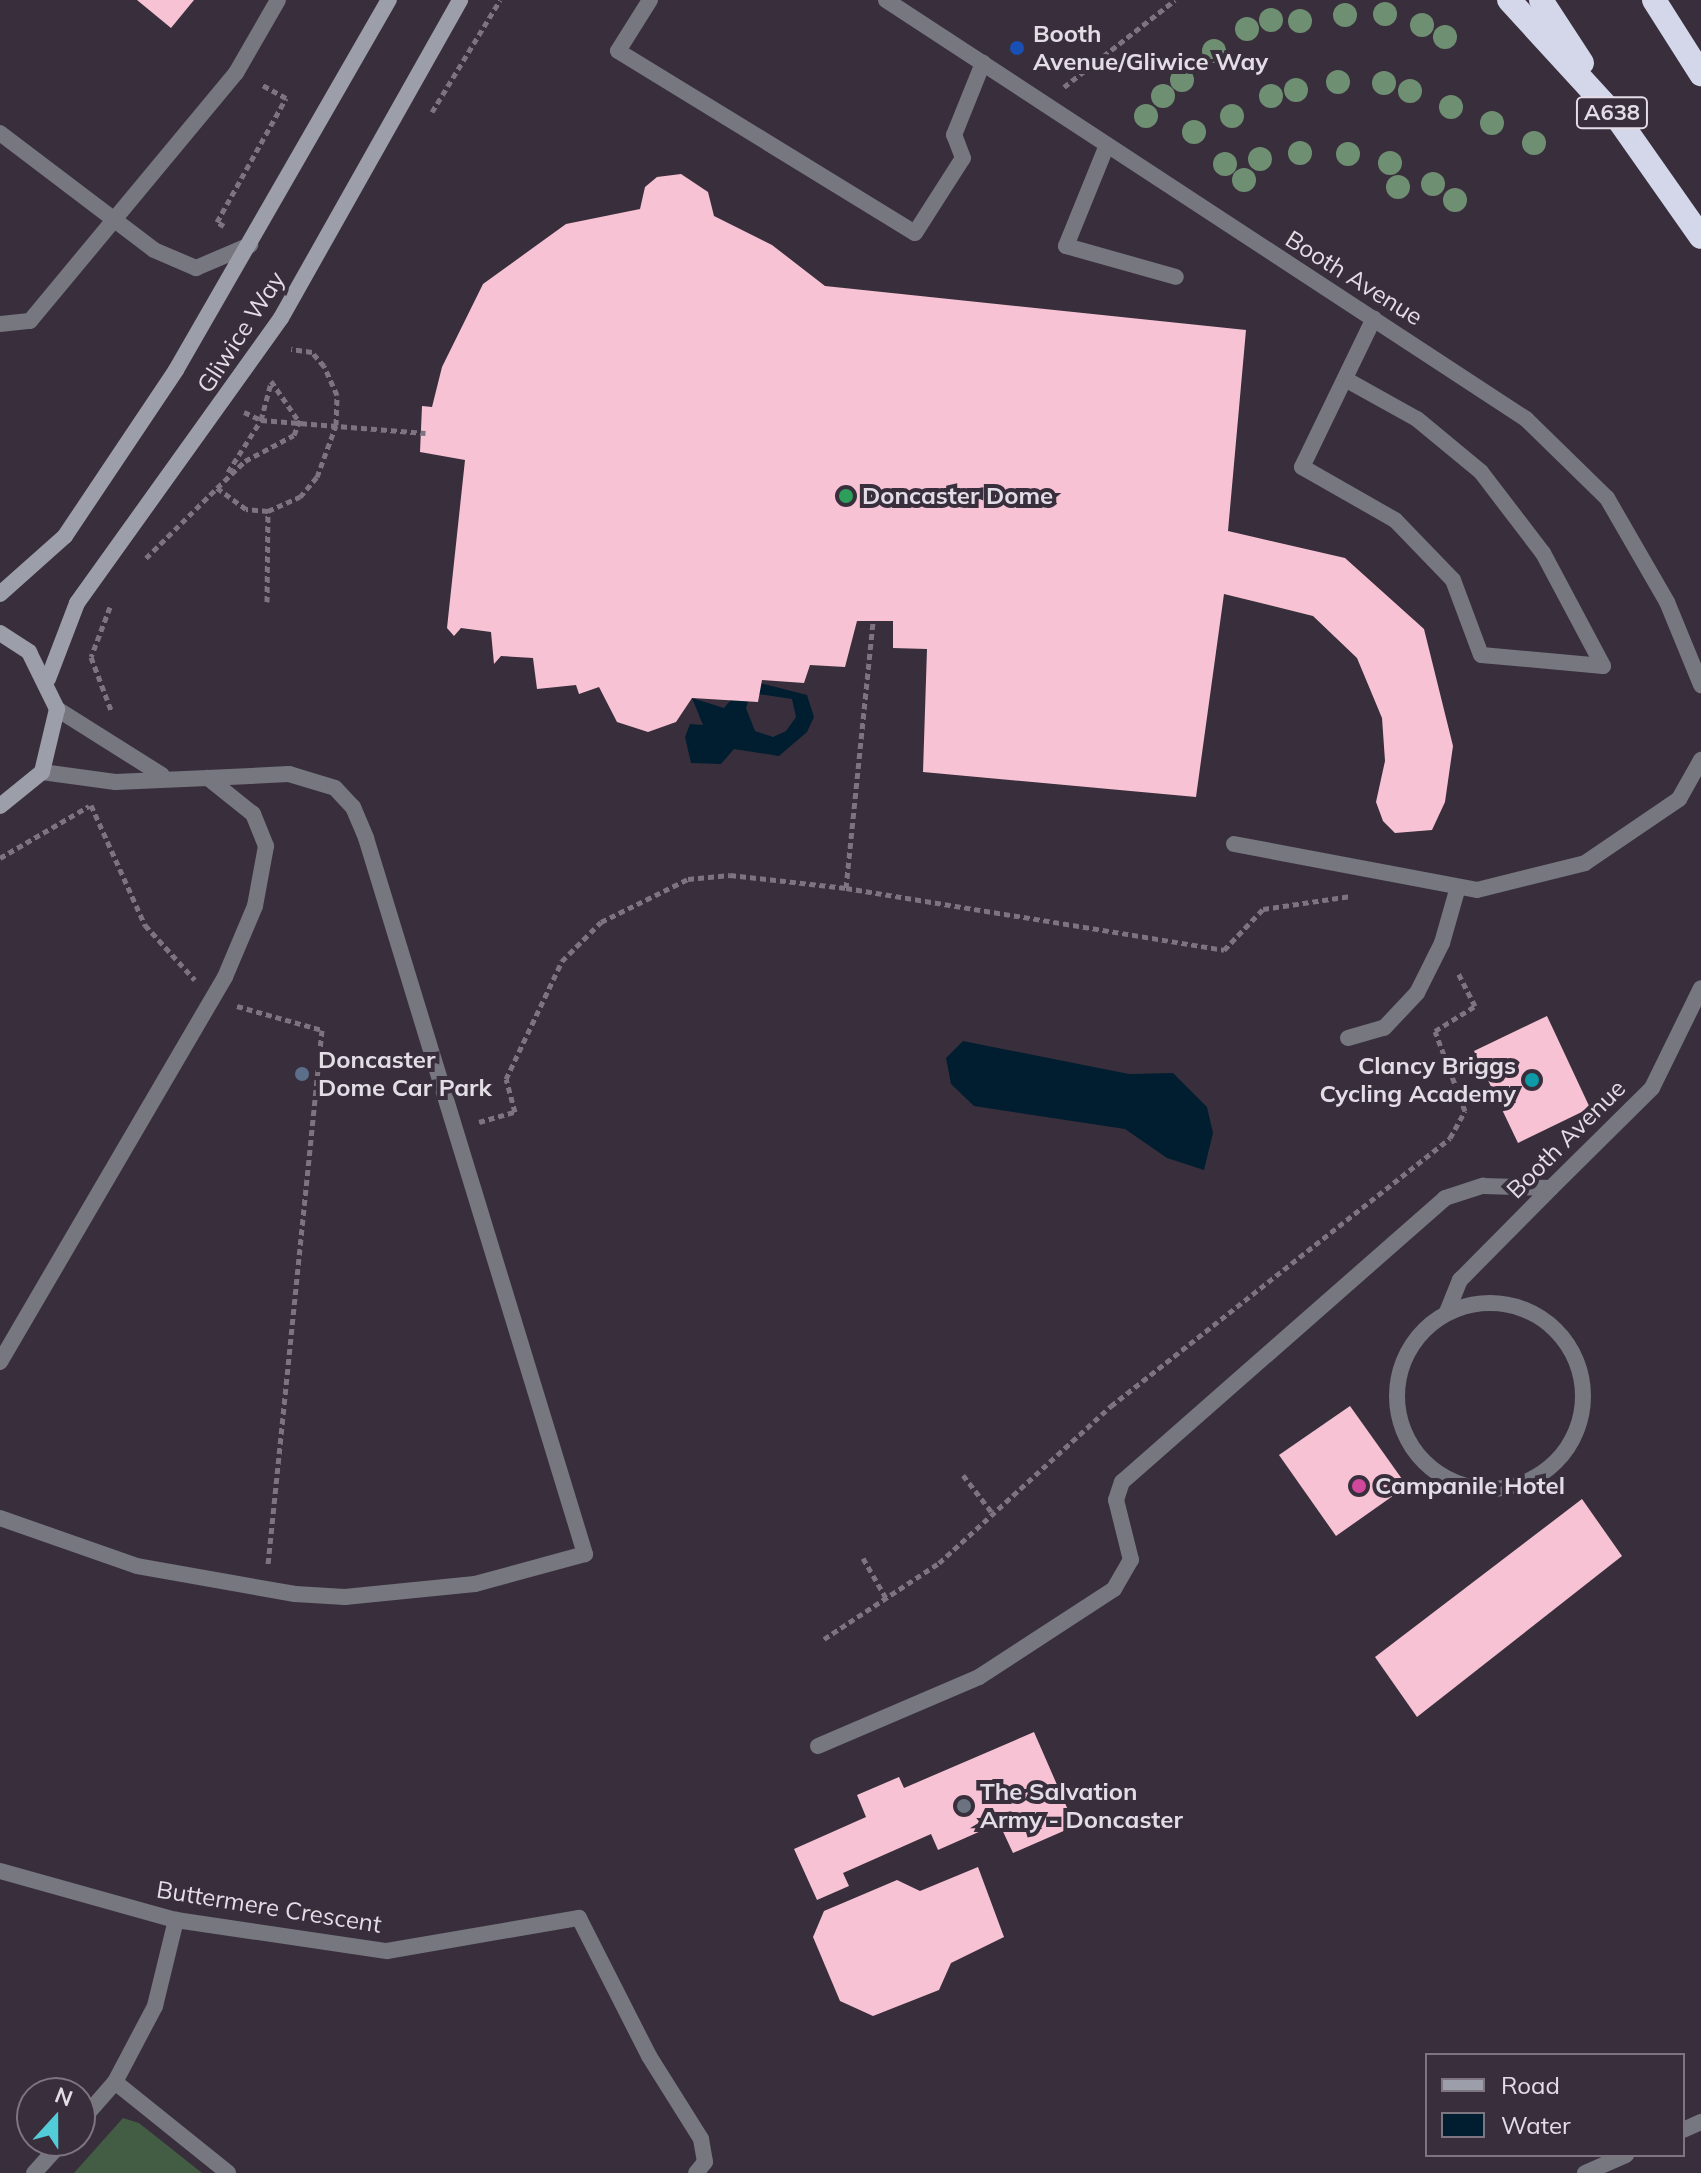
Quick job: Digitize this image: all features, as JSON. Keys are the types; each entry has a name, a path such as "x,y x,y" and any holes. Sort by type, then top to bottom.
{"highway":[{"name":"A638","path":"1509,0 1618,119 1701,237"},
{"path":"1541,0 1618,119"},
{"path":"1654,0 1701,74"}],"street":[{"path":"0,324 30,321 236,73 278,0"},
{"name":"Gliwice Way","path":"0,594 65,536 250,245 389,0"},
{"name":"Gliwice Way","path":"48,679 77,603 225,403 281,318 460,0"},
{"path":"650,0 618,51 915,233 963,158 954,135 983,63"},
{"name":"Booth Avenue","path":"886,0 1526,419 1607,498 1667,602 1701,685"},
{"path":"0,133 111,221 196,268 250,245"},
{"path":"1107,145 1066,246 1176,277"},
{"path":"1345,379 1417,419 1481,472 1543,553 1603,666 1481,655 1453,580 1395,520 1302,467 1374,318"},
{"path":"0,633 29,652 48,679 57,709 42,772 0,806"},
{"path":"57,709 162,775"},
{"path":"1234,844 1477,890 1585,863 1679,799 1701,760"},
{"path":"0,1518 137,1566 265,1591 386,1595 475,1584 585,1554 353,807 335,788 301,776 245,771 208,778 162,775 98,779 42,772"},
{"path":"0,1362 214,996 267,868 253,814 208,778"},
{"path":"1348,1038 1384,1028 1417,993 1442,943 1458,887"},
{"name":"Booth Avenue","path":"1447,1312 1509,1304 1538,1315 1570,1349 1584,1394 1580,1424 1543,1474 1484,1490 1454,1483 1409,1443 1397,1415 1405,1355 1447,1312 1460,1280 1652,1088 1698,1006 1701,988"},
{"path":"818,1746 979,1677 1114,1589 1131,1560 1116,1500 1122,1482 1445,1198 1474,1187 1551,1188"},
{"name":"Buttermere Crescent","path":"0,1871 176,1920 387,1951 579,1918 649,2056 701,2139 705,2162 696,2173"},
{"path":"96,2104 115,2082 155,2006 176,1920"},
{"path":"115,2082 228,2173"},
{"path":"34,2173 48,2157"},
{"path":"1585,2173 1621,2157"}],"path":[{"path":"1044,103 1175,0"},
{"path":"217,488 246,509 268,511 300,497 317,477 336,425 337,395 324,366 312,352 294,347 284,354"},
{"path":"137,567 217,488 261,420 278,368"},
{"path":"271,382 299,420"},
{"path":"225,403 261,420 299,420 425,433"},
{"path":"223,479 278,447 299,420"},
{"path":"267,602 268,511"},
{"path":"110,743 117,726 91,657 112,603"},
{"path":"846,888 873,623"},
{"path":"98,779 91,805 145,925 214,996 322,1030 265,1591"},
{"path":"0,858 91,805"},
{"path":"455,1129 515,1112 506,1079 562,961 601,922 645,894 688,879 730,875 846,888 1224,950 1263,909 1356,895"},
{"path":"824,1639 886,1598 993,1514 1111,1406 1450,1138 1465,1111 1435,1031 1475,1006 1442,943"},
{"path":"963,1475 993,1514"},
{"path":"863,1558 886,1598"}],"green space":[{"path":"123,2118 139,2123 202,2173 74,2173 88,2157 96,2157 96,2148"}],"water":[{"path":"748,680 807,695 814,717 807,732 779,756 734,749 721,764 691,763 685,737 690,724 703,725 692,698 724,708","holes":["751,693 792,699 796,717 786,731 773,737 755,731 746,708"]},
{"path":"963,1041 1129,1074 1173,1073 1207,1107 1213,1133 1204,1170 1167,1158 1125,1129 974,1106 951,1084 946,1058"}],"building":[{"path":"137,0 194,0 171,28"},
{"name":"Doncaster Dome","path":"681,174 708,192 714,216 772,245 825,286 1246,330 1228,531 1345,558 1424,629 1453,746 1445,802 1432,830 1395,833 1383,821 1376,802 1385,761 1382,718 1357,658 1313,616 1224,594 1196,797 923,772 927,649 893,648 893,621 857,621 845,667 810,665 804,683 762,680 758,702 692,698 676,722 648,732 617,722 599,687 579,694 576,685 537,689 533,658 501,656 494,664 491,632 461,628 454,636 447,628 465,460 420,452 422,406 432,407 442,367 483,284 566,224 640,209 645,187 657,177"},
{"name":"Clancy Briggs Cycling Academy","path":"1547,1016 1590,1108 1518,1143 1474,1051"},
{"path":"1350,1406 1407,1486 1336,1536 1279,1455"},
{"path":"1582,1499 1622,1556 1417,1717 1375,1657"},
{"name":"The Salvation Army - Doncaster","path":"1034,1732 1075,1826 1013,1853 999,1823 938,1850 931,1834 843,1873 849,1886 817,1900 794,1849 866,1817 857,1795 899,1777 904,1788"},
{"path":"978,1867 1004,1937 951,1963 939,1990 873,2016 840,2001 813,1937 824,1911 897,1880 920,1891"}],"place":[{"name":"Booth Avenue/Gliwice Way","path":"1017,48"},
{"name":"Doncaster Dome","path":"846,496"},
{"name":"Doncaster Dome Car Park","path":"302,1074"},
{"name":"Clancy Briggs Cycling Academy","path":"1532,1080"},
{"name":"Campanile Hotel","path":"1359,1486"},
{"name":"The Salvation Army - Doncaster","path":"964,1806"}]}
